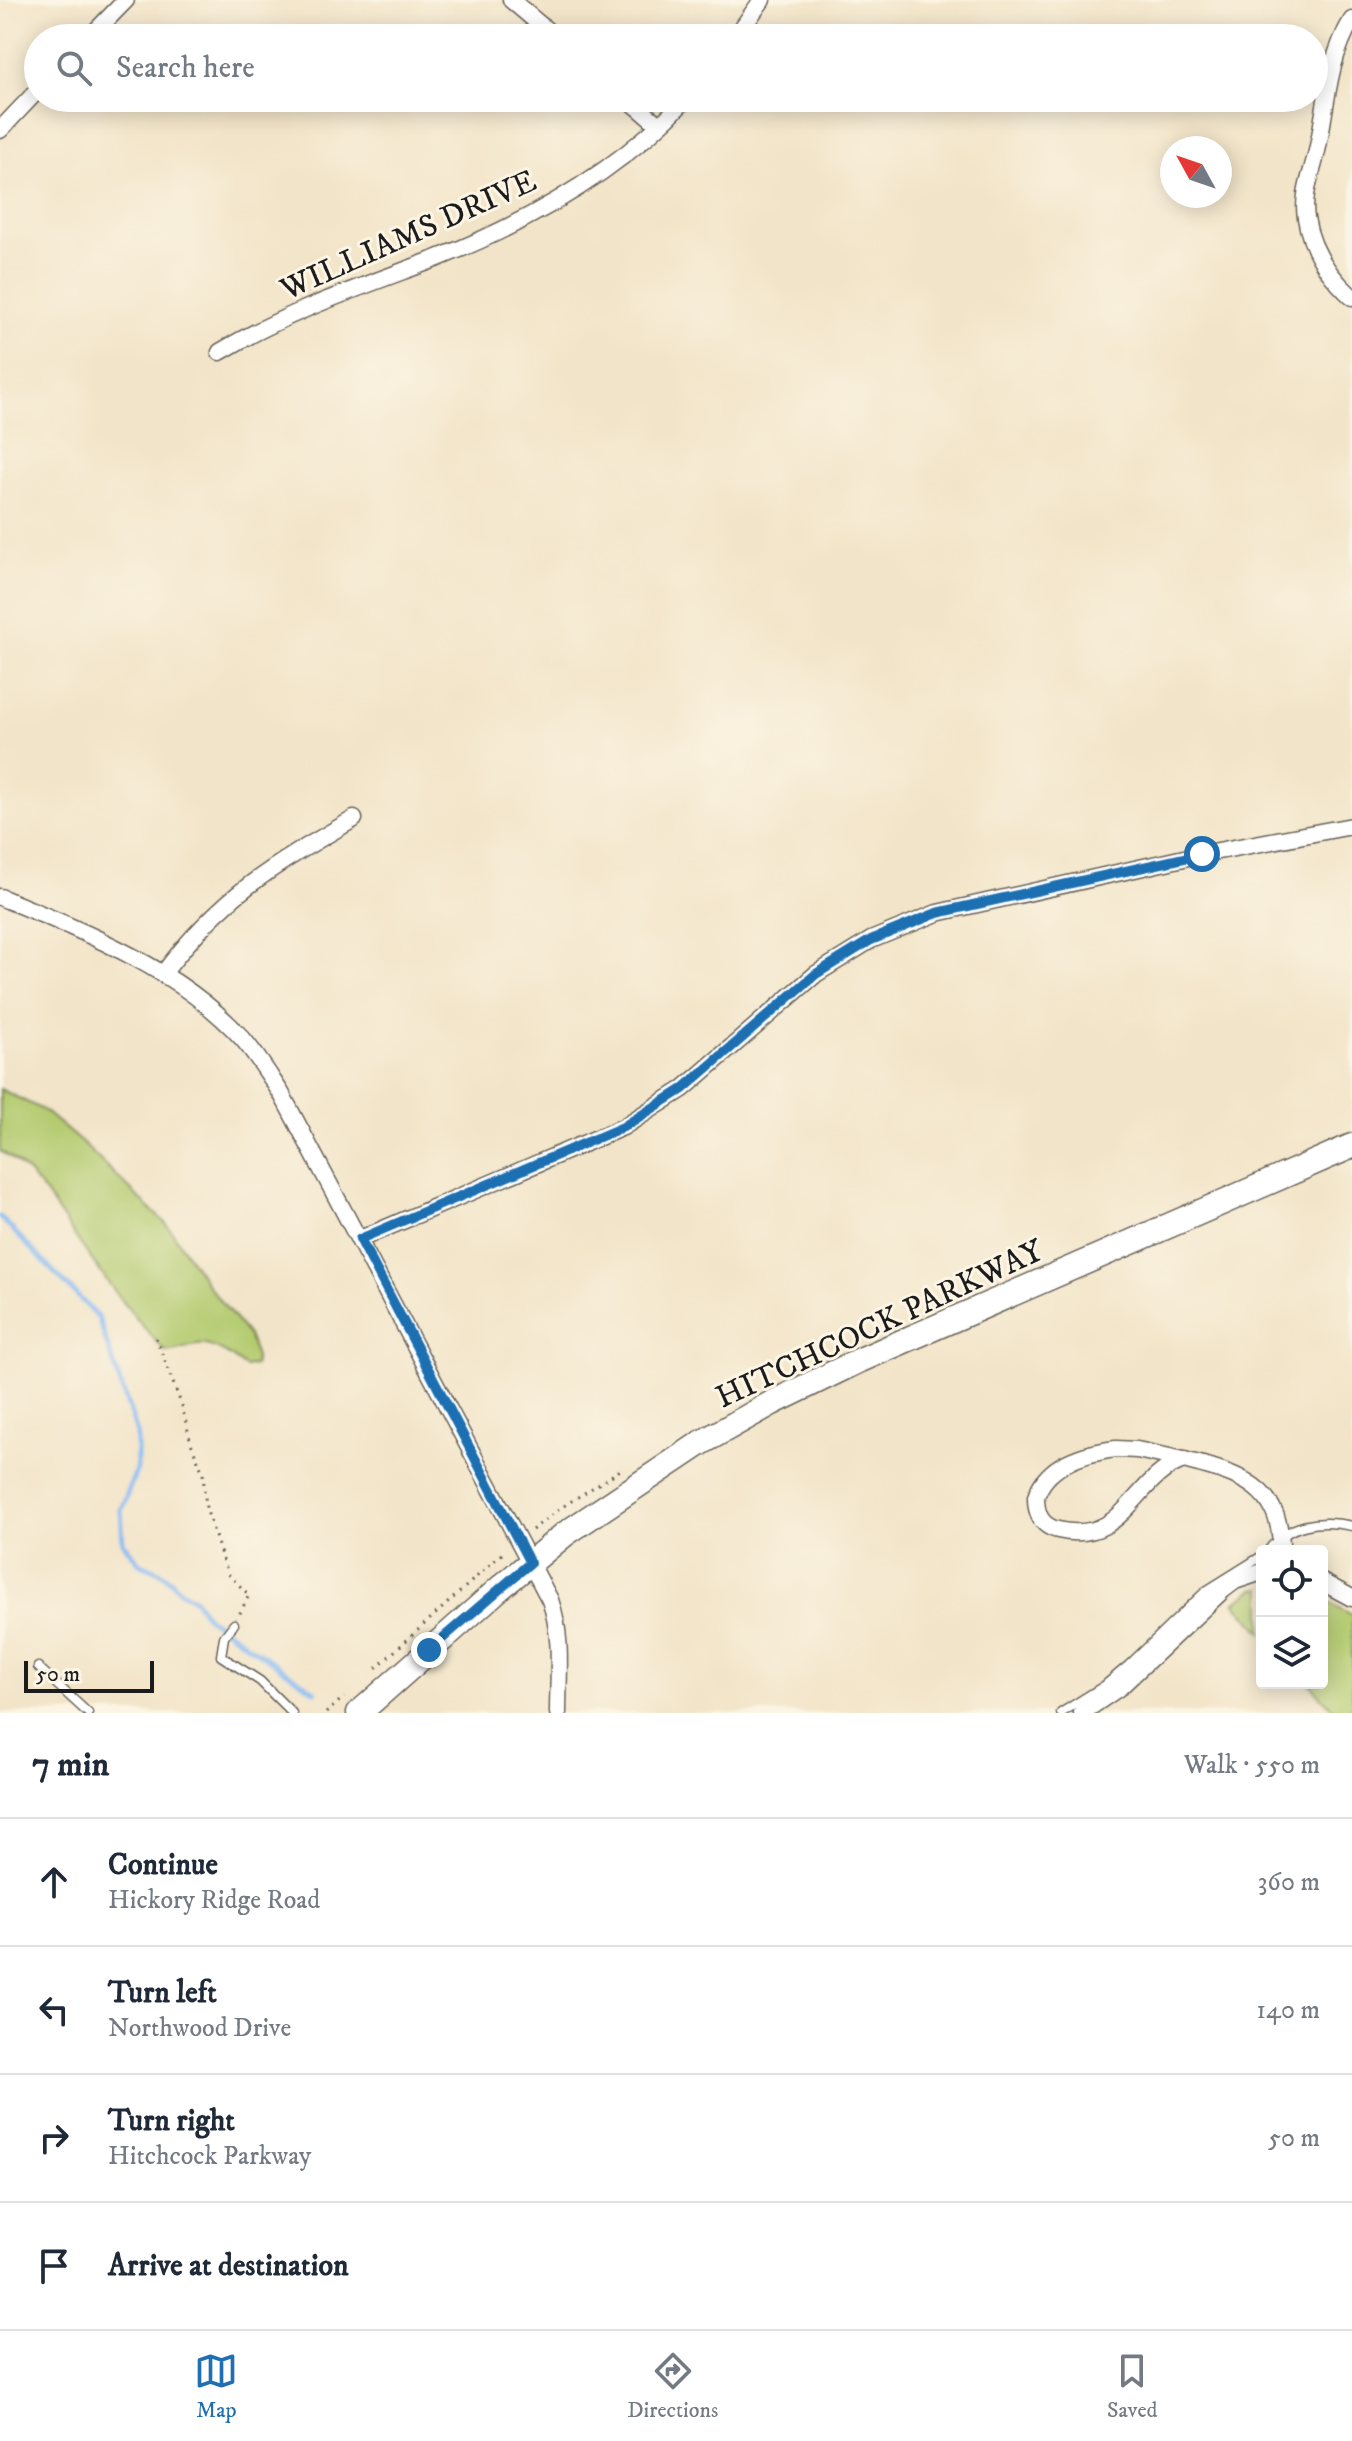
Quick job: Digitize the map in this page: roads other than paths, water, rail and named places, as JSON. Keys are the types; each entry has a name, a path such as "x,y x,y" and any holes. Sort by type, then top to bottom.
{"main road":[{"name":"HITCHCOCK PARKWAY","path":"359,1713 565,1534 645,1479 772,1403 872,1355 1352,1146"}],"street":[{"path":"103,24 126,0"},
{"path":"511,0 539,24"},
{"path":"745,24 762,0"},
{"path":"1328,84 1337,50 1352,20"},
{"path":"0,130 24,105"},
{"path":"644,112 659,125"},
{"name":"WILLIAMS DRIVE","path":"220,352 290,315 507,227 563,196 619,159 672,112"},
{"path":"1324,112 1305,201 1308,227 1322,263 1352,297"},
{"path":"163,974 187,941 244,886 280,861 354,819"},
{"path":"360,1239 623,1127 683,1089 816,974 843,956 900,927 937,913 1202,854 1352,826"},
{"path":"0,897 103,943 163,974 200,1000 244,1040 281,1093 550,1600 556,1621 558,1713"},
{"path":"1184,1460 1158,1474 1122,1513 1090,1532 1075,1533 1049,1527 1042,1522 1038,1513 1036,1497 1042,1482 1058,1469 1083,1456 1116,1449 1137,1450 1184,1460 1238,1476 1254,1485 1273,1507 1281,1544"},
{"path":"1082,1713 1120,1687 1223,1590 1235,1581 1256,1574"},
{"path":"1328,1585 1352,1598"}],"lane":[{"path":"1281,1544 1314,1522 1352,1526"},
{"path":"1061,1713 1104,1686 1129,1665 1206,1591 1256,1560"},
{"path":"234,1624 224,1637 221,1656 260,1681 292,1713"},
{"path":"38,1667 88,1713"}],"waterway":[{"path":"0,1217 98,1317 137,1433 137,1468 121,1510 123,1542 139,1563 164,1574 195,1600 208,1618 315,1691"}]}
